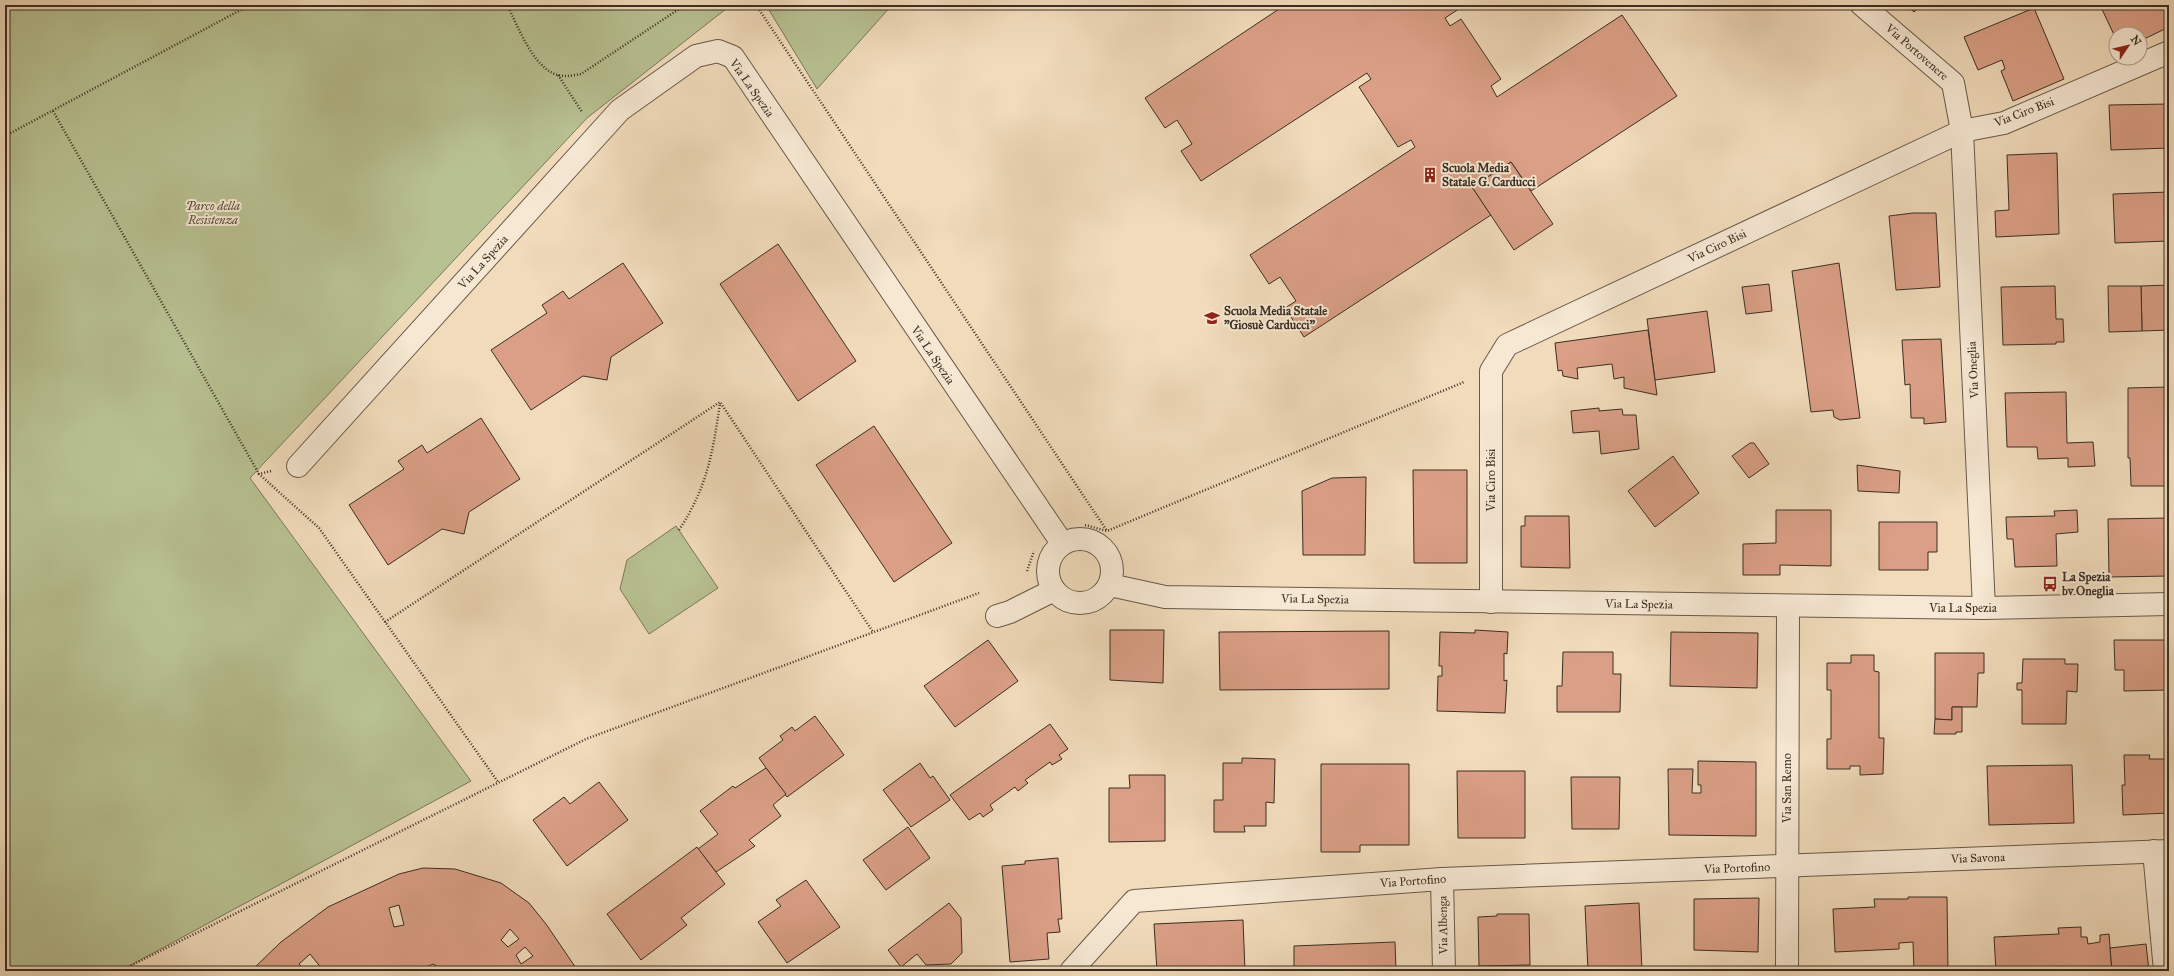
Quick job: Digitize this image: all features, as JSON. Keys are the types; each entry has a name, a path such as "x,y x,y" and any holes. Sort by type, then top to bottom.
{"street":[{"name":"Via Portovenere","path":"1862,5 1952,83 1962,132"},
{"name":"Via La Spezia","path":"298,466 620,110 696,56 718,51 733,57 1057,537"},
{"name":"Via Ciro Bisi","path":"1491,602 1491,370 1507,345 1962,132 2004,123 2169,52"},
{"name":"Via Oneglia","path":"1962,132 1984,608"},
{"path":"1057,537 1080,538 1094,541 1105,549 1110,559 1113,572 1110,585 1099,597 1088,603 1075,603 1061,597 1054,590 1048,577 1048,566 1057,537"},
{"name":"Via La Spezia","path":"1110,585 1165,597 1984,608 2169,604"},
{"path":"996,616 1010,612 1054,590"},
{"name":"Via San Remo","path":"1787,971 1788,606"},
{"path":"2162,851 2165,971"},
{"name":"Via Savona","path":"1787,866 2162,851"},
{"name":"Via Portofino","path":"1070,971 1134,901 1442,879 1787,866"},
{"name":"Via Albenga","path":"1442,879 1444,971"}],"path":[{"path":"5,136 250,5"},
{"path":"507,5 537,61 550,72 564,76 581,74 685,5"},
{"path":"756,5 1107,531"},
{"path":"558,74 597,136"},
{"path":"53,111 259,474 319,528 498,782"},
{"path":"1025,576 1037,544 1057,537 1068,520 1107,531 1491,370"},
{"path":"385,622 720,402"},
{"path":"679,530 698,498 707,476 715,444 720,402"},
{"path":"720,402 873,632"},
{"path":"259,474 298,466"},
{"path":"120,971 586,739 982,592"}],"green space":[{"name":"Parco della Resistenza","path":"5,5 731,5 587,118 250,478 471,781 120,971 5,971"},
{"path":"766,5 892,5 817,89"},
{"path":"676,526 718,588 649,634 620,589 627,560"}],"building":[{"name":"Scuola Media Statale G. Carducci","path":"1285,5 1465,5 1445,18 1450,26 1461,19 1501,79 1491,86 1497,97 1622,15 1677,96 1531,191 1511,162 1472,187 1491,215 1304,337 1285,308 1296,301 1280,277 1269,284 1250,255 1415,147 1411,140 1398,147 1359,87 1371,79 1367,73 1201,181 1181,151 1192,144 1177,120 1165,128 1145,98"},
{"path":"1906,5 1921,5 1914,12"},
{"path":"2100,5 2169,5 2169,27 2148,37 2148,26 2110,26"},
{"path":"2034,8 2064,79 2013,101 2001,71 2005,69 2002,60 1978,70 1964,37"},
{"path":"2169,104 2169,148 2111,150 2109,105"},
{"path":"2057,153 2059,234 1996,237 1995,211 2009,210 2007,155"},
{"path":"1511,162 1553,224 1514,250 1472,187"},
{"path":"2169,192 2169,241 2115,243 2113,194"},
{"path":"1913,213 1936,213 1940,287 1896,290 1889,216"},
{"path":"778,244 856,361 798,401 720,284"},
{"path":"623,263 663,323 611,357 607,380 583,376 531,410 491,350 547,313 542,305 563,291 569,299"},
{"path":"1839,263 1860,418 1840,420 1834,417 1833,410 1811,412 1792,271"},
{"path":"1769,284 1772,311 1746,314 1742,287"},
{"path":"2169,285 2169,330 2142,331 2141,286"},
{"path":"2055,286 2056,319 2063,319 2064,342 2056,342 2056,344 2003,345 2001,287"},
{"path":"2108,286 2141,286 2142,331 2109,332"},
{"path":"1707,311 1715,372 1655,380 1647,319"},
{"path":"1648,330 1657,395 1624,388 1624,377 1614,379 1612,364 1577,368 1578,379 1563,376 1562,370 1558,371 1555,343"},
{"path":"1941,339 1946,422 1924,424 1924,418 1911,418 1910,384 1905,385 1902,340"},
{"path":"2169,387 2169,486 2131,486 2130,458 2128,458 2128,388"},
{"path":"2066,392 2067,443 2093,442 2095,466 2068,467 2068,458 2038,459 2037,447 2007,447 2005,393"},
{"path":"1599,408 1599,411 1622,409 1623,415 1636,415 1639,449 1601,454 1599,431 1573,433 1571,411"},
{"path":"481,418 520,479 469,512 464,534 442,529 388,565 349,505 404,469 398,461 422,445 427,453"},
{"path":"874,426 952,543 894,582 816,465"},
{"path":"1750,443 1754,443 1769,464 1749,478 1732,456"},
{"path":"1673,456 1699,493 1655,527 1628,491"},
{"path":"1857,465 1900,471 1899,493 1858,491"},
{"path":"1413,470 1467,470 1467,563 1414,563"},
{"path":"1366,477 1365,555 1303,555 1302,491 1332,478"},
{"path":"1776,510 1831,510 1831,566 1780,565 1780,575 1743,575 1743,544 1776,543"},
{"path":"2077,510 2078,532 2056,534 2057,566 2015,567 2013,539 2007,539 2006,517 2055,516 2054,511"},
{"path":"1525,516 1569,516 1570,568 1521,567 1521,526 1525,526"},
{"path":"2169,518 2169,576 2109,577 2108,519"},
{"path":"1879,522 1937,522 1937,552 1928,552 1928,570 1879,570"},
{"path":"1110,630 1164,630 1163,683 1110,680"},
{"path":"1475,630 1508,632 1507,654 1504,653 1504,681 1507,680 1505,713 1437,711 1438,676 1442,676 1442,666 1439,666 1440,632 1475,633"},
{"path":"1389,631 1389,689 1220,690 1219,632"},
{"path":"1671,632 1758,633 1757,688 1670,686"},
{"path":"988,640 1018,681 955,727 924,686"},
{"path":"2114,640 2169,640 2169,690 2124,691 2124,670 2115,670"},
{"path":"1563,652 1613,652 1613,674 1621,674 1620,712 1557,712 1557,686 1562,686"},
{"path":"1935,653 1984,653 1984,673 1978,673 1977,707 1952,707 1952,720 1935,719"},
{"path":"1851,655 1874,655 1874,671 1879,672 1879,738 1884,738 1883,774 1860,775 1860,766 1850,766 1850,769 1827,769 1827,739 1831,739 1831,690 1827,690 1827,663 1851,663"},
{"path":"2023,659 2065,659 2065,664 2078,664 2077,692 2067,691 2066,724 2022,724 2022,690 2017,690 2017,683 2022,683"},
{"path":"1952,707 1962,707 1962,732 1956,732 1956,734 1934,734 1935,719 1952,720"},
{"path":"815,716 844,755 787,797 759,758 783,740 780,736 792,727 795,731"},
{"path":"1050,724 1068,749 1059,755 1062,759 1052,765 1050,762 1025,780 1028,783 1018,791 1015,787 990,805 993,810 983,817 980,813 969,820 950,795"},
{"path":"2124,755 2150,755 2149,759 2169,759 2169,813 2123,815 2122,785 2125,785"},
{"path":"1242,758 1275,759 1274,803 1266,802 1266,826 1244,826 1245,832 1214,832 1214,800 1223,800 1223,763 1242,763"},
{"path":"1698,761 1756,762 1756,836 1669,835 1668,769 1693,769 1692,793 1701,793 1701,785 1698,785"},
{"path":"920,763 930,778 933,776 950,800 911,827 883,790"},
{"path":"1321,764 1409,764 1409,845 1360,845 1360,852 1321,852"},
{"path":"2072,765 2074,823 1989,825 1987,766"},
{"path":"766,768 786,794 773,805 781,816 749,840 755,846 716,872 698,849 718,834 700,811 733,786 735,788"},
{"path":"1457,771 1525,771 1525,838 1458,838"},
{"path":"1129,775 1165,775 1165,841 1109,842 1109,788 1130,788"},
{"path":"1571,777 1620,777 1619,829 1572,829"},
{"path":"599,782 628,820 567,866 533,820 564,797 570,804"},
{"path":"908,827 930,858 886,890 863,860"},
{"path":"697,847 725,884 681,918 687,925 641,960 607,914"},
{"path":"1058,858 1062,919 1058,919 1060,932 1047,933 1049,959 1010,962 1002,866 1025,864 1025,861"},
{"path":"423,868 455,869 501,883 529,903 546,924 578,971 444,971 433,964 424,968 425,971 319,971 322,969 310,954 299,964 305,971 294,971 292,969 290,971 251,971 281,942 328,907 399,874","holes":["399,905 404,925 394,927 389,908","510,929 519,939 508,947 501,940","525,947 533,956 521,964 516,955"]},
{"path":"806,880 840,927 787,963 758,922 781,906 776,900"},
{"path":"1908,897 1947,897 1948,971 1914,970 1913,942 1899,943 1899,949 1835,952 1833,909 1875,907 1874,899 1908,899"},
{"path":"1759,898 1758,952 1694,950 1694,899"},
{"path":"949,903 961,918 962,953 951,964 926,965 917,954 901,967 888,950"},
{"path":"1639,903 1642,971 1588,971 1585,906"},
{"path":"1497,914 1529,914 1530,965 1479,966 1478,917 1497,916"},
{"path":"1243,920 1245,971 1157,971 1154,924"},
{"path":"2081,927 2081,937 2087,937 2088,944 2100,942 2100,935 2109,934 2112,971 1996,971 1994,937 2059,934 2058,928"},
{"path":"1395,942 1396,971 1294,971 1294,946"},
{"path":"2146,944 2149,971 2112,971 2110,948"}],"place":[{"name":"Scuola Media Statale G. Carducci","path":"1430,175"},
{"name":"Scuola Media Statale \"Giosuè Carducci\"","path":"1212,318"},
{"name":"La Spezia bv Oneglia","path":"2050,584"}]}
